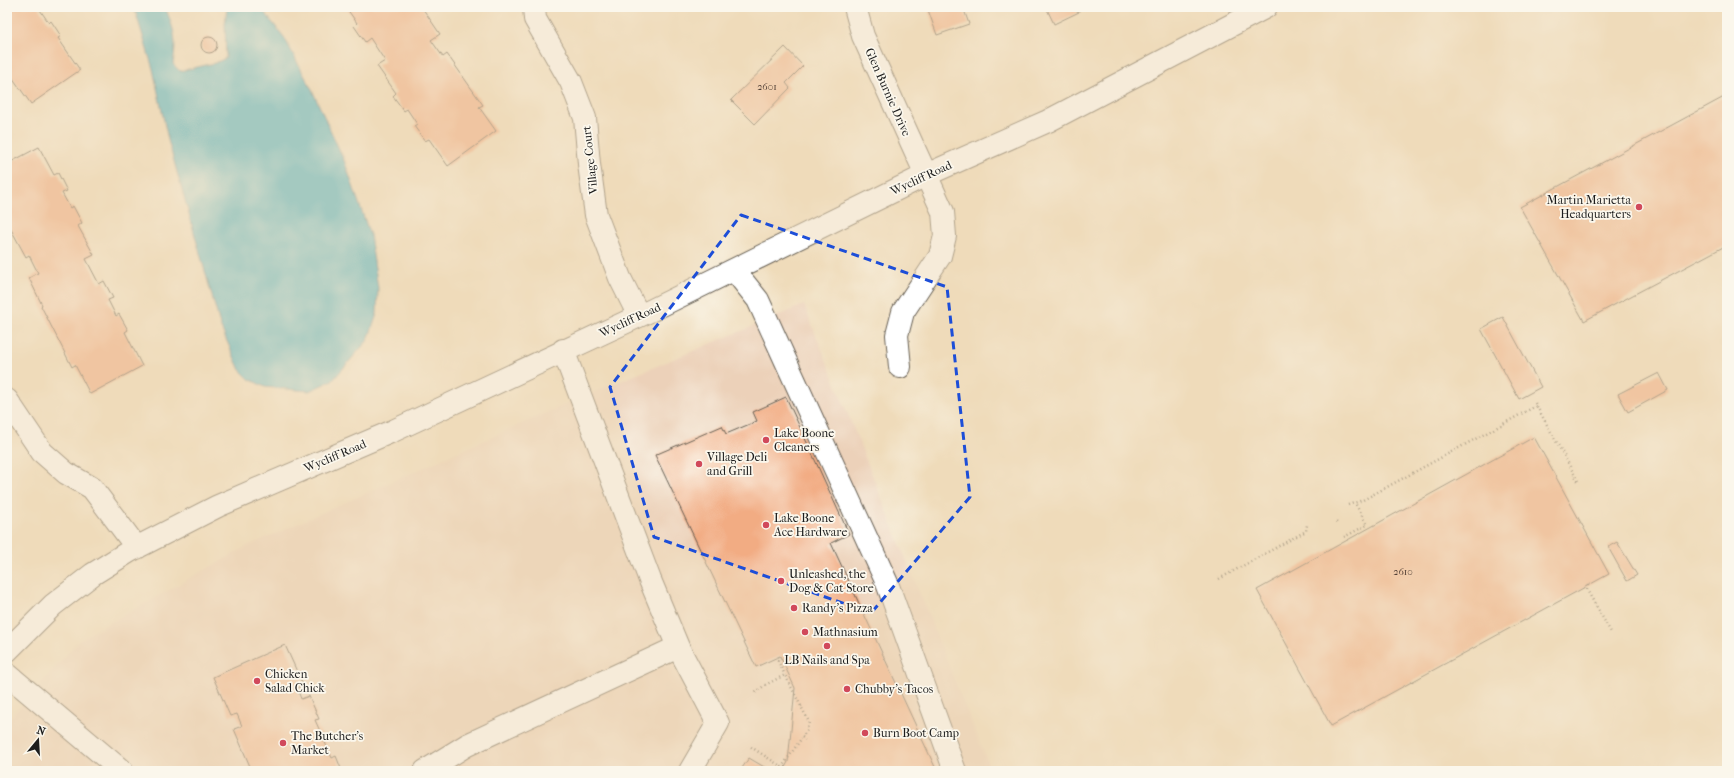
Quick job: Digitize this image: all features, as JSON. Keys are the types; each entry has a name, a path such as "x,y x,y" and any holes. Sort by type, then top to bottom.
{"street":[{"name":"Village Court","path":"534,7 535,19 571,82 586,118 588,164 596,215 620,278 639,316"},
{"name":"Glen Burnie Drive","path":"855,7 863,36 943,212 945,236 940,256 903,312 898,335 900,367"},
{"name":"Wycliff Road","path":"7,651 53,605 93,574 136,548 218,506 393,431 639,316 926,175 1048,121 1266,7"},
{"path":"734,270 758,300 887,583 955,771"},
{"path":"564,350 650,580 678,647 718,723 690,771"},
{"path":"7,400 42,452 66,473 92,488 136,548"},
{"path":"425,771 467,745 585,692 678,647"},
{"path":"7,674 122,771"}],"path":[{"path":"1348,505 1363,500 1536,404 1578,481"},
{"path":"1344,537 1367,525 1355,503"},
{"path":"1219,579 1306,531 1307,526"},
{"path":"1588,585 1587,590 1612,634"},
{"path":"751,747 783,768 807,730 809,722 788,677 778,661 782,659"},
{"path":"754,694 765,685 788,677"},
{"path":"802,737 806,740"}],"highlighted area":[{"path":"741,215 947,287 970,497 871,613 654,537 610,387"}],"shaded area":[{"path":"804,305 991,771 7,771 7,721 81,639 248,546 570,402"}],"water":[{"path":"134,7 165,7 171,23 175,41 173,64 180,71 215,63 226,58 225,25 227,7 260,7 284,37 313,92 344,160 370,235 378,288 377,314 368,340 333,380 309,391 265,387 249,379 240,370 221,328 168,140 153,69"}],"building":[{"path":"7,7 38,7 49,23 51,21 61,36 58,38 80,70 31,104 12,77 9,79 7,76"},
{"path":"342,7 426,7 423,9 440,34 431,40 443,57 447,54 483,105 479,107 496,131 448,166 429,139 425,141 414,126 417,124 407,109 404,111 393,96 396,93 377,66 385,61 370,38 365,42 354,26 357,23 347,9 344,11"},
{"path":"927,7 963,7 969,24 937,35"},
{"path":"1046,7 1077,7 1079,12 1054,24"},
{"path":"209,37 216,42 217,45 212,52 209,53 202,48 201,45 206,38"},
{"path":"785,47 803,66 786,83 790,88 755,124 731,100"},
{"path":"1724,97 1727,103 1727,245 1584,321 1520,207"},
{"path":"39,147 54,175 58,173 67,191 62,193 70,208 73,206 82,223 78,226 94,255 86,259 99,284 104,281 113,298 108,300 116,316 119,314 128,330 125,332 142,366 90,394 75,365 72,367 41,306 42,305 29,278 38,273 29,255 26,257 7,222 7,164"},
{"path":"1503,317 1541,387 1519,399 1481,329"},
{"path":"1659,373 1668,390 1628,412 1618,394"},
{"path":"786,397 849,534 831,543 935,767 932,771 783,771 788,762 795,688 780,656 756,667 655,455 722,426 726,434 757,421 753,412"},
{"path":"1534,437 1609,574 1331,726 1257,590"},
{"path":"1617,542 1637,575 1627,581 1608,547"},
{"path":"285,645 303,685 297,688 301,699 309,696 319,719 315,720 332,758 336,756 342,771 252,771 234,729 242,726 237,714 230,716 213,677"},
{"path":"749,758 771,771 740,771"}],"place":[{"name":"Martin Marietta Headquarters","path":"1639,207"},
{"name":"Lake Boone Cleaners","path":"766,440"},
{"name":"Village Deli and Grill","path":"699,464"},
{"name":"Lake Boone Ace Hardware","path":"766,525"},
{"name":"Unleashed, the Dog & Cat Store","path":"781,581"},
{"name":"Randy's Pizza","path":"794,608"},
{"name":"Mathnasium","path":"805,632"},
{"name":"LB Nails and Spa","path":"827,646"},
{"name":"Chicken Salad Chick","path":"257,681"},
{"name":"Chubby's Tacos","path":"847,689"},
{"name":"Burn Boot Camp","path":"865,733"},
{"name":"The Butcher's Market","path":"283,743"}]}
